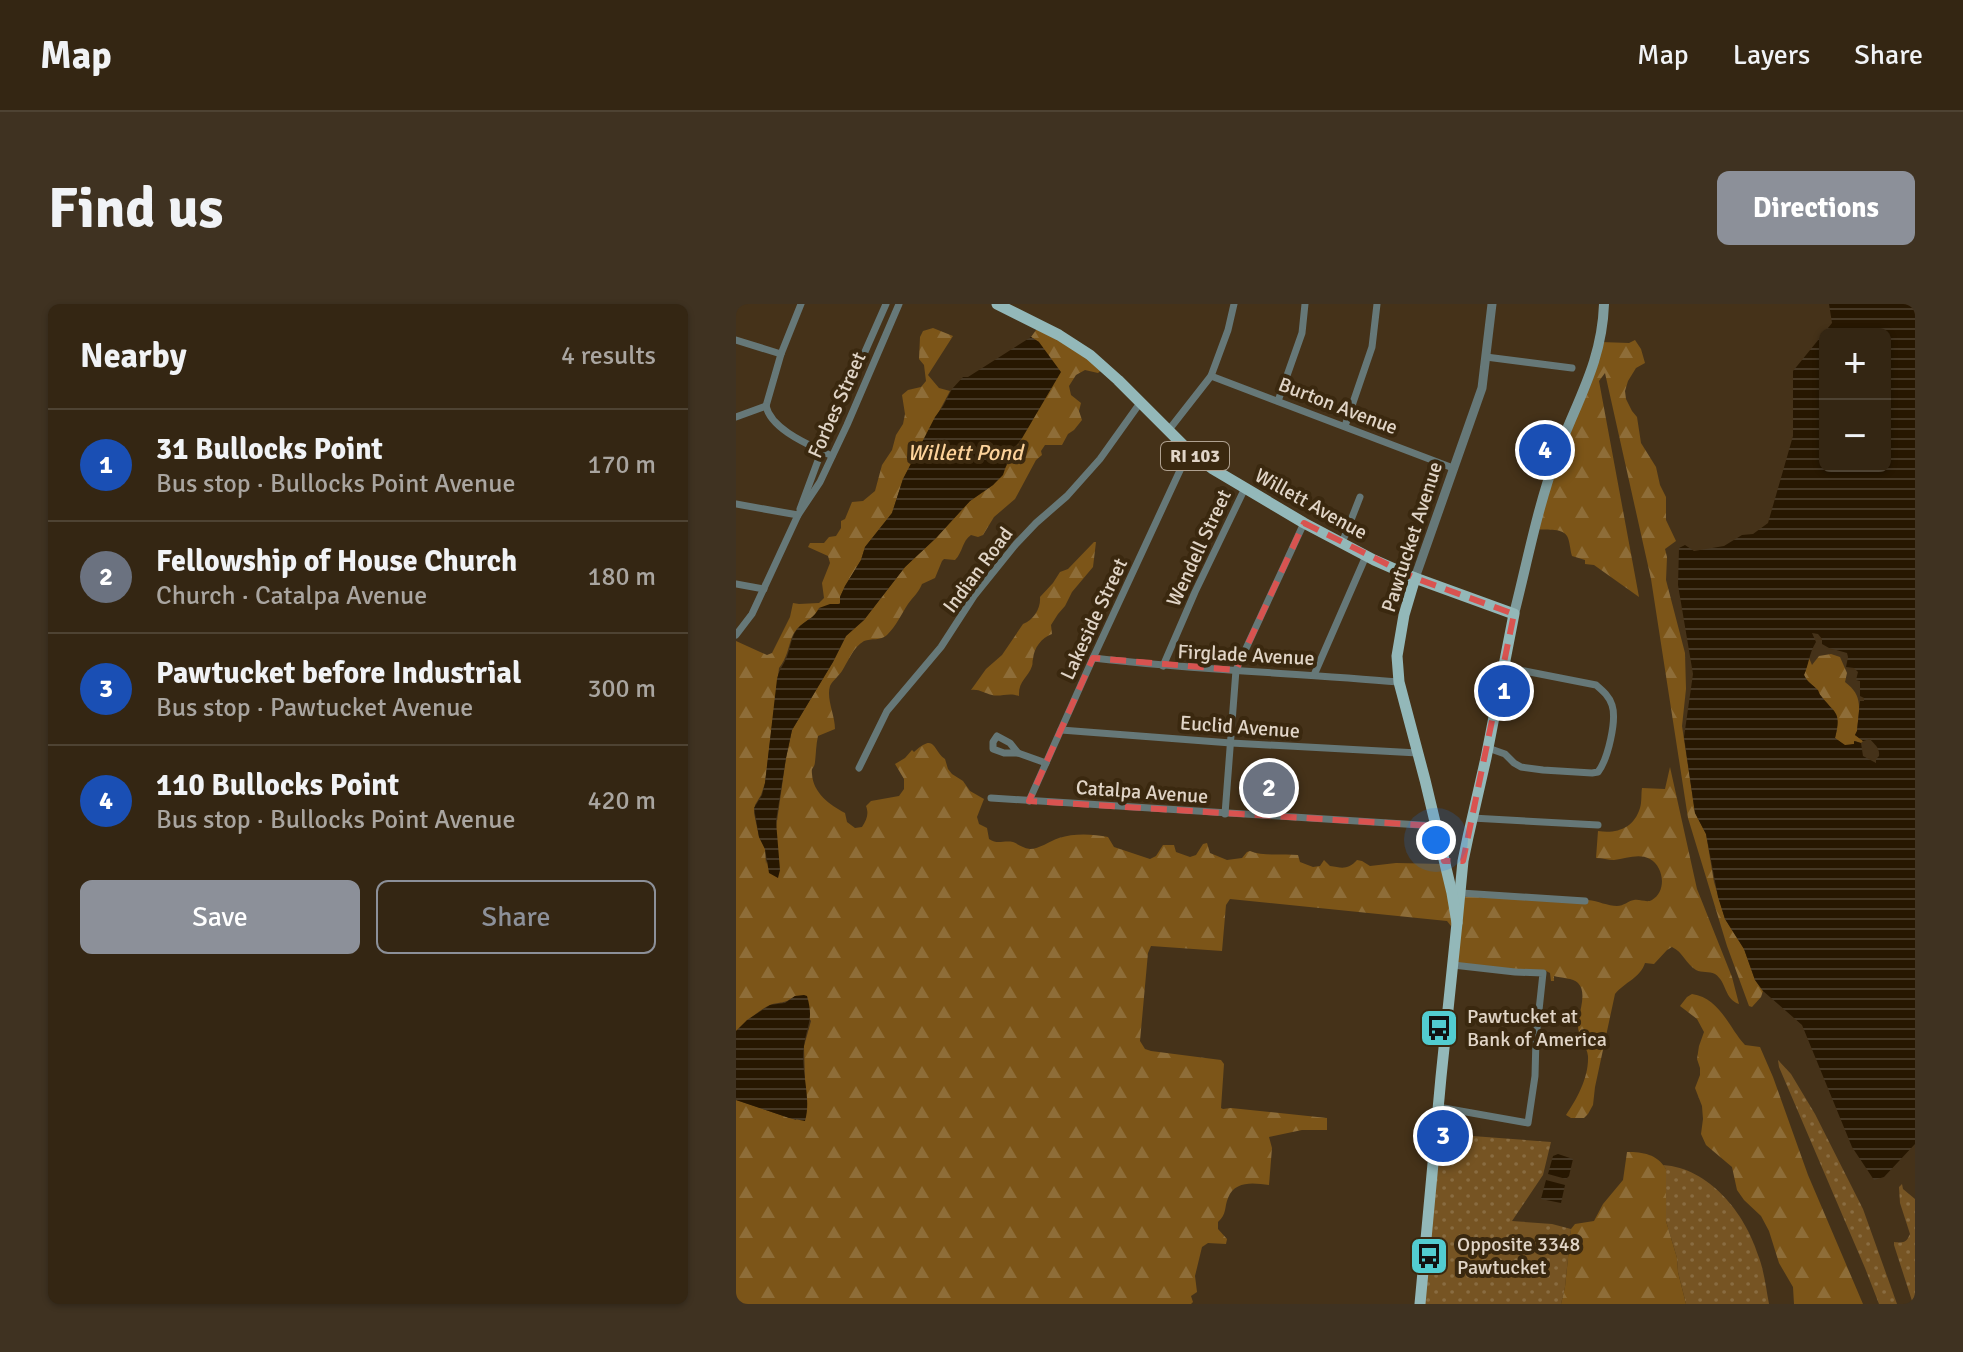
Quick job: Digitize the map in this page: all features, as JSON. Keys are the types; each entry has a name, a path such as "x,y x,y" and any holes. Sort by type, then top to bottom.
{"main road":[{"name":"Willett Avenue","path":"997,304 1059,335 1090,355 1189,451 1213,469 1366,556 1415,578 1514,614"},
{"path":"1420,1304 1457,923 1456,893 1536,523 1553,464 1596,359 1604,304"},
{"name":"Pawtucket Avenue","path":"1415,578 1397,656 1399,682 1444,861 1456,893"},
{"path":"1444,861 1463,861"}],"street":[{"path":"801,304 781,354 766,410 791,435 832,456"},
{"name":"Forbes Street","path":"798,515 821,451 886,304"},
{"name":"Forbes Street","path":"736,635 752,614 798,515 820,482 899,304"},
{"path":"1168,431 1211,376 1234,304"},
{"path":"1278,401 1302,333 1305,304"},
{"path":"1345,426 1372,347 1377,304"},
{"name":"Pawtucket Avenue","path":"1415,578 1482,388 1492,304"},
{"path":"736,340 781,354"},
{"path":"1486,357 1572,368"},
{"name":"Burton Avenue","path":"1211,376 1453,468"},
{"name":"Indian Road","path":"859,768 887,711 941,647 974,596 1016,544 1067,496 1100,459 1140,403"},
{"path":"736,417 766,406"},
{"name":"Lakeside Street","path":"1029,801 1189,451"},
{"name":"Wendell Street","path":"1163,666 1245,488"},
{"path":"1342,543 1360,497"},
{"path":"736,504 798,515"},
{"path":"1225,814 1236,670 1304,523"},
{"path":"1314,675 1366,556"},
{"path":"736,584 764,589"},
{"name":"Firglade Avenue","path":"1093,658 1163,666 1399,682"},
{"path":"1488,748 1505,754 1521,767 1592,773 1598,772 1602,766 1610,738 1613,708 1606,694 1596,685 1504,667"},
{"name":"Euclid Avenue","path":"1061,730 1418,753"},
{"path":"1018,753 1046,763"},
{"name":"Catalpa Avenue","path":"991,798 1436,826"},
{"path":"1472,818 1598,825"},
{"path":"1456,893 1585,901"},
{"path":"1438,1107 1528,1123 1535,1076 1543,973 1453,965"}],"highlighted area":[{"path":"1304,523 1415,578 1514,614 1463,861 1444,861 1436,826 1029,801 1093,658 1236,670"}],"green space":[{"path":"1039,326 1104,368 1098,373 1085,370 1076,375 1069,386 1071,395 1081,403 1079,411 1082,420 1062,445 1045,445 1015,499 994,517 983,535 968,537 955,560 944,559 935,578 922,584 890,632 882,638 860,644 830,686 835,729 818,736 812,774 819,793 845,813 847,822 855,828 862,827 867,816 866,806 871,801 899,796 904,789 904,779 895,764 912,750 914,752 930,743 945,759 952,774 984,799 977,817 979,824 987,828 989,839 995,842 1013,842 1030,849 1065,836 1090,835 1108,837 1114,847 1150,859 1163,845 1174,845 1176,852 1190,857 1207,843 1210,853 1227,860 1242,858 1250,851 1298,855 1300,862 1313,867 1320,866 1324,860 1330,866 1341,868 1357,860 1370,866 1443,864 1459,897 1588,900 1617,906 1634,900 1652,900 1662,885 1661,873 1655,863 1646,857 1596,858 1598,831 1618,830 1629,825 1640,808 1642,788 1665,789 1670,767 1697,889 1732,977 1739,1004 1734,1002 1715,974 1696,970 1672,947 1654,964 1645,963 1640,972 1615,994 1593,1105 1584,1118 1571,1118 1566,1115 1582,1087 1588,1064 1587,1052 1579,1034 1582,992 1576,981 1554,976 1554,981 1551,981 1550,973 1546,971 1453,966 1455,931 1447,921 1230,899 1226,905 1222,951 1151,946 1140,1041 1145,1049 1151,1051 1221,1060 1224,1064 1223,1109 1327,1118 1327,1130 1302,1130 1269,1137 1272,1148 1269,1185 1240,1185 1231,1192 1218,1222 1218,1229 1227,1239 1226,1244 1208,1243 1202,1247 1195,1276 1197,1292 1191,1296 1191,1304 736,1304 736,1100 796,1120 805,1082 804,1046 811,1021 795,996 765,1007 736,1031 736,641 767,655 772,653 790,617 793,603 819,603 824,598 822,583 830,563 828,556 808,547 810,543 824,543 829,537 836,536 852,502 863,501 875,491 882,465 903,424 902,395 921,387 926,381 924,365 919,359 923,331 933,328 953,336 928,375 939,388 950,391 903,479 892,513 865,547 840,597 840,603 813,617 796,631 779,668 765,783 754,813 765,849 766,864 776,828 792,730 846,636 864,620 905,567 970,501 993,485 1007,465 1011,451 1019,444 1039,342 1031,337"},
{"path":"1635,340 1645,363 1636,368 1628,381 1626,399 1637,417 1641,443 1656,467 1666,497 1666,520 1676,541 1665,549 1666,580 1685,653 1686,689 1682,726 1695,813 1706,834 1714,882 1725,919 1744,949 1755,980 1763,991 1752,1007 1727,946 1688,818 1651,579 1605,373 1599,381 1639,597 1594,565 1585,564 1585,560 1572,556 1565,533 1535,529 1600,342 1629,343"},
{"path":"1094,542 1093,567 1051,625 1052,634 1037,647 1019,696 971,690 986,669 1002,655 1023,624 1033,617 1040,597 1060,572 1068,569"},
{"path":"1831,654 1840,657 1847,673 1845,682 1858,698 1859,716 1855,735 1863,741 1861,743 1855,741 1845,746 1835,738 1835,715 1804,675 1809,658 1812,665 1819,656"},
{"path":"1692,994 1717,1007 1745,1045 1760,1047 1808,1175 1863,1304 1794,1304 1793,1287 1779,1263 1761,1216 1737,1190 1732,1167 1706,1145 1701,1134 1702,1106 1695,1088 1700,1075 1697,1059 1704,1032 1697,1019 1680,1006"},
{"path":"1778,1060 1791,1074 1815,1114 1863,1209 1897,1304 1879,1304"},
{"path":"1459,1135 1551,1142 1543,1175 1512,1221 1552,1224 1571,1229 1561,1304 1420,1304 1435,1140"},
{"path":"1627,1152 1649,1155 1666,1169 1666,1221 1686,1304 1561,1304 1571,1229 1575,1224 1594,1221 1603,1204 1623,1180"},
{"path":"1663,1165 1695,1174 1723,1195 1734,1209 1758,1255 1769,1304 1686,1304 1666,1221 1666,1169"},
{"path":"1902,1184 1903,1189 1915,1199 1915,1304 1894,1245 1894,1242 1906,1241 1910,1234 1900,1203 1899,1187"},
{"path":"1536,1225 1543,1229 1540,1258 1550,1263 1544,1274 1525,1272 1521,1268 1526,1259 1537,1254 1539,1246 1525,1242 1522,1232 1525,1227"}],"water":[{"path":"1829,304 1915,304 1915,1144 1884,1177 1874,1180 1852,1147 1802,1025 1763,991 1755,980 1744,949 1725,919 1706,834 1695,813 1684,737 1693,674 1678,585 1679,548 1685,545 1694,551 1724,546 1742,535 1753,534 1768,523 1793,436 1793,371 1819,339 1819,472 1891,472 1891,328 1828,328 1832,323","holes":["1812,633 1818,634 1822,644 1847,653 1846,667 1858,672 1856,680 1860,681 1860,696 1864,701 1860,701 1855,735 1863,741 1870,739 1877,747 1879,756 1876,763 1863,756 1861,743 1854,741 1854,744 1845,745 1835,738 1836,714 1804,675 1816,642"]},
{"name":"Willett Pond","path":"1031,337 1039,342 1061,372 1021,440 1011,451 1003,475 970,501 905,567 864,620 846,636 792,730 776,821 778,878 769,873 754,808 765,783 777,679 794,634 819,608 840,604 840,597 865,547 892,513 903,479 952,389 963,377 968,377"},
{"path":"807,996 810,1011 803,1055 807,1103 805,1121 736,1100 736,1031 770,1005"},
{"path":"1558,1154 1573,1159 1566,1179 1548,1174 1553,1156"},
{"path":"1546,1180 1565,1185 1561,1203 1541,1199"}],"place":[{"name":"110 Bullocks Point","path":"1545,450"},
{"name":"31 Bullocks Point","path":"1504,691"},
{"name":"Fellowship of House Church","path":"1269,788"},
{"name":"Pawtucket at Bank of America","path":"1439,1028"},
{"name":"Pawtucket before Industrial","path":"1443,1136"},
{"name":"Opposite 3348 Pawtucket","path":"1429,1256"}]}
